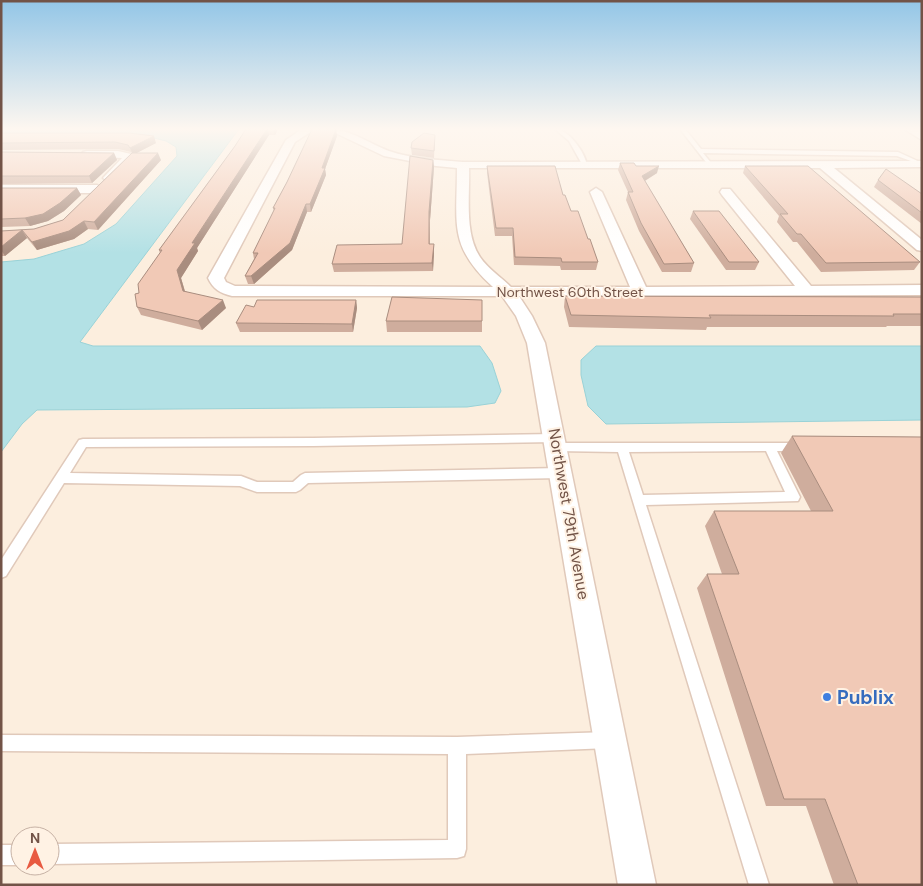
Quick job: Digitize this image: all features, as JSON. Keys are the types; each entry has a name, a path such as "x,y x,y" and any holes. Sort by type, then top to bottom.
{"street":[{"path":"83,202 116,170"},
{"name":"Northwest 60th Street","path":"275,170 216,278 219,285 232,291 640,292 922,290"},
{"name":"Northwest 79th Avenue","path":"463,170 465,238 479,268 506,291 527,319 536,344 556,443 636,885"},
{"path":"830,170 922,247"},
{"path":"1,189 97,189"},
{"path":"596,192 640,292"},
{"path":"726,192 807,291"}],"lane":[{"path":"1,572 83,443 556,443 622,448 807,447"},
{"path":"637,500 794,497 769,447"},
{"path":"622,448 759,885"},
{"path":"60,478 241,482 257,487 296,487 305,478 561,473"},
{"path":"1,743 456,746 610,740"},
{"path":"60,854 458,849 456,746"}],"water":[{"path":"164,170 208,170 80,342 93,346 480,346 492,363 501,391 495,403 467,407 37,410 22,424 1,452 1,262 34,259 84,244 116,224"},
{"path":"596,346 922,346 922,420 606,424 588,406 581,375 581,360"}],"building":[{"path":"1,170 95,170 89,176 1,176"},
{"path":"114,170 142,170 94,222 84,221 69,231 32,242 22,230 1,247 1,231 34,229 63,220"},
{"path":"217,170 240,170 192,243 195,243 177,270 183,291 223,300 198,321 137,307 135,294 139,293 138,284 162,250 159,250"},
{"path":"292,170 324,170 310,204 306,204 290,243 251,276 245,276 258,253 253,253"},
{"path":"409,170 432,170 429,212 429,244 434,244 432,263 332,264 337,245 402,244"},
{"path":"488,170 556,170 563,195 565,195 571,211 578,211 598,262 562,262 561,258 515,257 513,228 496,228"},
{"path":"623,170 652,170 642,176 694,263 664,264 641,223 628,192 633,192"},
{"path":"749,170 813,170 920,262 826,263 801,234 797,234 780,214 788,214"},
{"path":"885,170 888,170 922,194 922,213 878,180"},
{"path":"1,188 77,188 60,203 43,214 25,218 1,219"},
{"path":"693,211 719,211 759,262 729,262"},
{"path":"565,296 922,297 922,314 893,314 894,316 709,315 711,318 571,315"},
{"path":"392,297 482,300 482,321 386,321"},
{"path":"257,300 356,300 352,324 236,323 246,305 254,307"},
{"name":"Publix","path":"792,436 922,437 922,885 858,885 825,799 784,799 707,574 739,574 714,511 833,511"}],"place":[{"name":"Publix","path":"827,697"}]}
